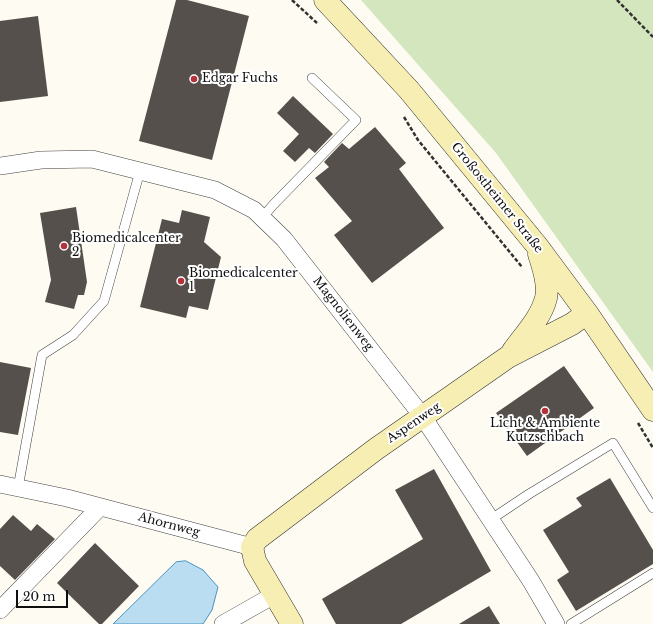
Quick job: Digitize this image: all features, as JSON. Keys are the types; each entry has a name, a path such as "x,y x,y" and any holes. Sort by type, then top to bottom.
{"street":[{"name":"Großostheimer Straße","path":"325,0 409,90 538,247 587,314 653,410"},
{"name":"Magnolienweg","path":"0,166 41,160 92,159 215,190 254,210 284,239 423,417 531,581 556,624"},
{"path":"508,357 538,317 546,297 545,277 538,247"},
{"name":"Aspenweg","path":"252,548 257,539 365,456 508,357 572,324 587,314"},
{"name":"Ahornweg","path":"0,484 100,507 252,548"},
{"path":"0,610 100,507"},
{"path":"252,548 255,561 292,624"},
{"path":"223,624 274,594"}],"lane":[{"path":"262,218 356,120 312,78"},
{"path":"18,488 42,354 73,335 104,301 140,171"},
{"path":"490,520 529,494 613,443 653,508"},
{"path":"571,624 653,573"}],"path":[{"path":"292,0 321,26"},
{"path":"617,0 653,37"},
{"path":"402,113 418,140 526,273"}],"green space":[{"path":"361,0 653,0 653,372 496,153"}],"water":[{"path":"186,561 203,570 218,587 212,610 203,624 113,624 176,562"}],"building":[{"name":"Edgar Fuchs","path":"176,0 187,0 249,16 212,160 139,141"},
{"path":"38,16 48,96 0,102 0,21"},
{"path":"293,96 333,134 315,153 309,148 295,162 283,151 299,134 277,113"},
{"path":"375,127 406,163 399,169 444,228 372,283 334,235 352,221 315,178 329,167 324,162 342,143 349,149"},
{"name":"Biomedicalcenter 2","path":"76,207 87,282 84,295 78,295 74,309 45,302 51,280 40,213"},
{"name":"Biomedicalcenter 1","path":"182,210 210,217 204,242 221,257 208,310 189,306 186,318 140,307 162,219 179,223"},
{"path":"0,362 31,368 18,435 0,432"},
{"name":"Licht & Ambiente Kutzschbach","path":"564,366 594,408 527,456 496,413"},
{"path":"434,469 491,571 401,624 336,624 322,599 423,539 395,490"},
{"path":"610,478 653,550 653,564 576,611 557,580 569,572 543,530 582,506 576,498"},
{"path":"13,515 31,531 37,524 55,539 15,580 0,566 0,529"},
{"path":"95,543 139,586 102,624 99,624 57,583"},
{"path":"489,606 500,624 459,624"}],"place":[{"name":"Edgar Fuchs","path":"194,79"},
{"name":"Biomedicalcenter 2","path":"64,246"},
{"name":"Biomedicalcenter 1","path":"181,281"},
{"name":"Licht & Ambiente Kutzschbach","path":"545,411"}]}
